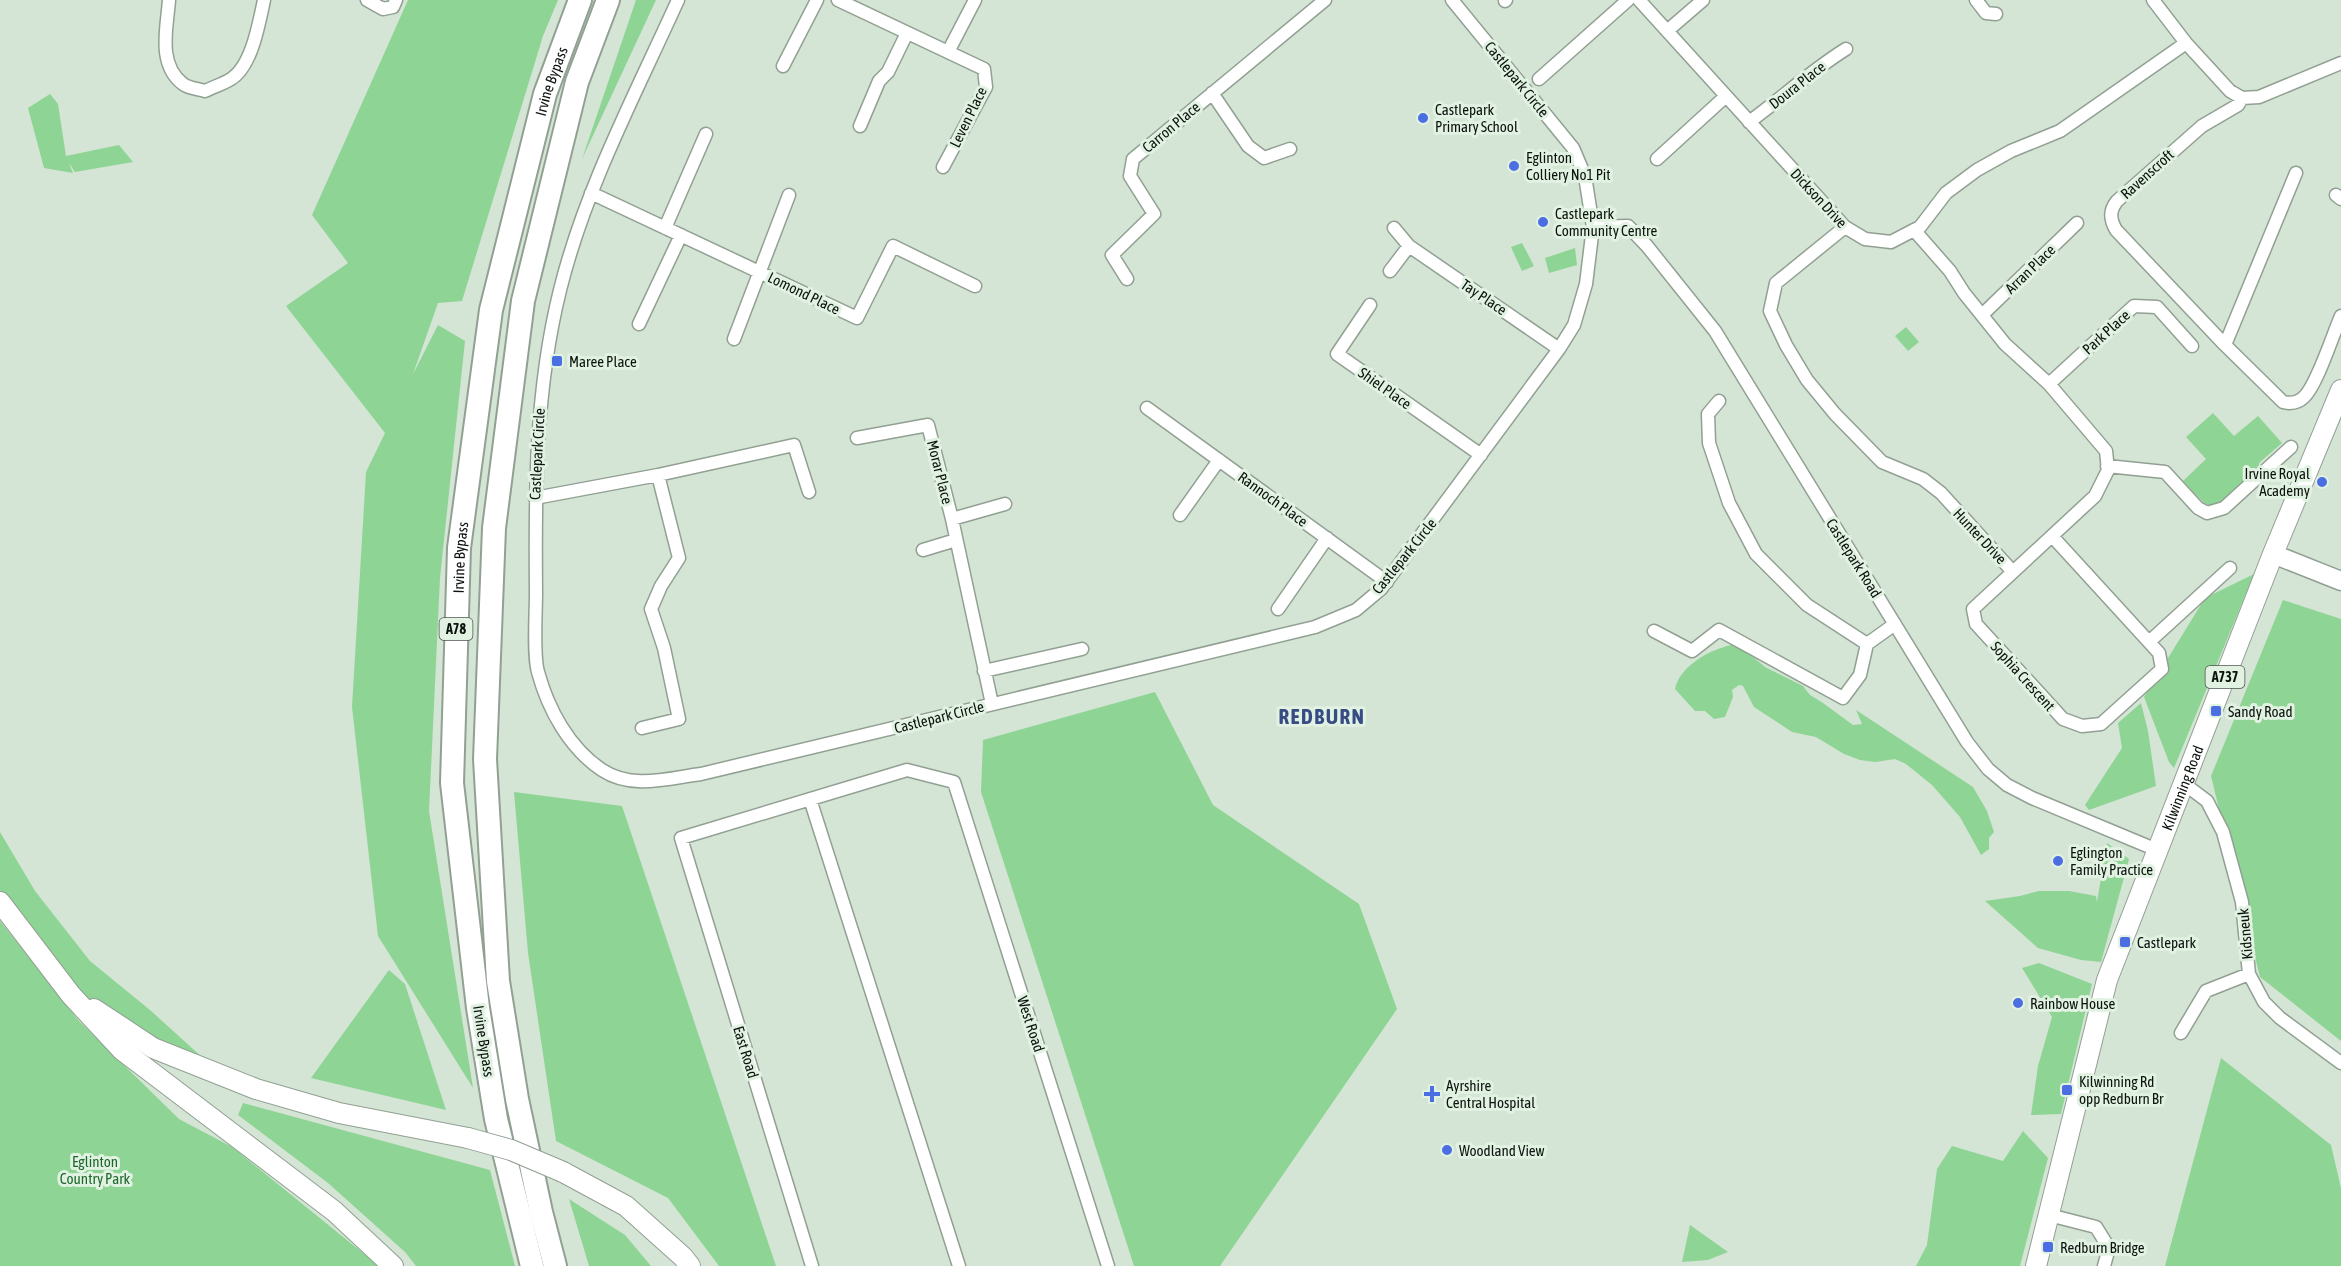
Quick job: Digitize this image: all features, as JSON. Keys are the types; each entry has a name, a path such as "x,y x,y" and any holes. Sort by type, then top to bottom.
{"highway":[{"name":"Irvine Bypass","path":"532,1266 495,1119 478,1008 452,783 459,548 492,310 544,94 580,0"},
{"name":"Irvine Bypass","path":"555,1266 517,1099 498,981 485,759 494,528 524,301 577,82 608,0"}],"main road":[{"name":"Kilwinning Road","path":"2036,1266 2107,980 2273,554 2341,390"},
{"path":"2273,554 2341,581"},
{"path":"0,902 71,995 122,1050 334,1211 393,1266"},
{"path":"71,995 153,1048 256,1089 339,1113 468,1138 511,1150 563,1172 626,1206 690,1266"}],"street":[{"path":"169,0 165,53 174,74 184,85 205,91 233,78 243,67 255,39 264,0"},
{"path":"367,0 383,9 393,7 396,0"},
{"name":"Castlepark Circle","path":"678,0 591,193 560,290 540,399 535,498 537,669 552,714 576,746 603,771 637,783 701,774 1315,627 1356,610 1387,582 1559,349 1574,325 1586,284 1593,227 1585,176 1573,148 1452,0"},
{"path":"783,66 817,0"},
{"name":"Leven Place","path":"837,0 862,5 907,33 984,69 986,87 944,167"},
{"path":"948,52 975,0"},
{"name":"Carron Place","path":"1127,279 1112,255 1154,214 1130,176 1133,159 1325,0"},
{"path":"1539,80 1628,0"},
{"name":"Dickson Drive","path":"1639,0 1845,227 1865,239 1891,242 1920,226 1946,193 1977,170 2011,151 2061,131 2186,43"},
{"path":"1666,31 1703,0"},
{"path":"1976,0 1986,13 1996,14"},
{"path":"2153,0 2186,43 2230,91 2242,98 2259,98 2341,63"},
{"path":"860,126 879,81 888,72 907,33"},
{"name":"Doura Place","path":"1749,122 1824,63 1846,49"},
{"name":"Carron Place","path":"1212,93 1248,146 1264,158 1290,149"},
{"path":"1657,159 1726,96"},
{"name":"Ravenscroft","path":"2242,98 2238,105 2202,126 2117,201 2111,212 2112,223 2116,230 2225,345 2283,402 2290,404 2303,398 2310,391 2341,316"},
{"path":"665,228 706,134"},
{"path":"2225,345 2296,173"},
{"name":"Lomond Place","path":"591,193 857,318 893,246 975,286"},
{"name":"Lomond Place","path":"734,339 789,195"},
{"name":"Arran Place","path":"1982,315 2077,224"},
{"name":"Castlepark Road","path":"1593,227 1628,226 1647,246 1715,331 1967,742 1988,770 2007,785 2032,798 2157,850"},
{"name":"Hunter Drive","path":"1845,227 1776,283 1770,311 1786,345 1807,380 1835,414 1882,462 1923,479 1941,493 2013,572 2095,496 2108,466"},
{"name":"Tay Place","path":"1394,228 1409,246 1559,349"},
{"path":"1914,230 1950,271 1964,293 2005,344 2049,384 2106,451 2108,466 2165,472 2198,508 2207,513 2224,508 2291,447"},
{"path":"639,324 681,235"},
{"path":"1390,271 1409,246"},
{"name":"Shiel Place","path":"1370,305 1337,354 1481,455"},
{"name":"Park Place","path":"2049,384 2134,306 2157,307 2192,346"},
{"path":"1719,401 1708,414 1709,443 1729,503 1755,554 1807,605 1867,644"},
{"name":"Rannoch Place","path":"1147,408 1387,582"},
{"name":"Morar Place","path":"857,438 928,425 952,519 992,704"},
{"path":"535,498 658,475 794,445 809,492"},
{"path":"1180,515 1219,460"},
{"path":"642,728 679,719 664,648 651,609 661,586 679,558 658,475"},
{"name":"Morar Place","path":"952,519 1005,504"},
{"name":"Sophia Crescent","path":"2013,572 1973,609 1977,624 2063,719 2082,726 2101,724 2162,669 2159,653 2052,536"},
{"path":"1278,609 1328,538"},
{"path":"923,550 956,540"},
{"path":"2150,641 2230,568"},
{"path":"1654,631 1692,651 1719,630 1843,698 1860,675 1867,644 1895,624"},
{"path":"984,671 1082,649"},
{"name":"West Road","path":"810,800 907,770 954,782 1108,1266"},
{"name":"Kidsneuk","path":"2183,783 2207,801 2223,832 2242,902 2249,974 2264,1002 2280,1018 2341,1063"},
{"path":"810,800 959,1266"},
{"name":"East Road","path":"810,800 681,838 812,1266"},
{"path":"2181,1033 2206,991 2249,974"},
{"path":"2049,1215 2096,1227 2109,1248 2104,1266"}],"green space":[{"path":"408,0 558,0 543,36 462,301 438,303 413,374 438,325 465,341 440,578 429,811 473,1088 378,936 352,707 366,472 385,433 286,306 348,263 312,215"},
{"path":"636,0 656,0 582,159"},
{"path":"50,94 58,104 66,156 119,145 133,162 75,172 69,163 73,173 44,168 28,108"},
{"path":"1522,243 1534,266 1522,271 1511,247"},
{"path":"1575,248 1577,265 1549,273 1545,258"},
{"path":"1906,327 1919,342 1908,351 1895,336"},
{"path":"2213,413 2234,436 2258,416 2282,443 2259,463 2259,469 2215,507 2205,504 2183,481 2206,459 2186,437"},
{"path":"2254,574 2174,768 2169,762 2144,697 2205,598"},
{"path":"2283,600 2341,619 2341,1041 2260,977 2211,776"},
{"path":"1731,645 1747,652 1765,667 1803,686 1810,695 1853,725 1862,724 1856,710 1973,787 1987,811 1994,832 1989,838 1989,849 1981,855 1960,817 1932,785 1906,764 1895,759 1875,762 1860,760 1844,754 1816,737 1792,732 1754,707 1743,686 1739,685 1732,690 1733,697 1725,717 1714,719 1705,711 1695,711 1675,689 1678,681 1689,666 1697,660"},
{"path":"1155,692 1213,805 1359,904 1397,1009 1220,1266 1134,1266 981,792 983,740"},
{"path":"2141,703 2148,731 2156,786 2089,810 2085,805 2122,748 2118,723"},
{"path":"514,792 622,806 776,1266 719,1266 668,1198 556,1141 528,953"},
{"path":"0,832 35,891 90,961 150,1010 204,1059 194,1064 100,1013 55,973 0,893"},
{"path":"2107,843 2129,859 2101,962 2081,960 2038,948 1985,901 2039,891 2069,891 2096,896 2097,902"},
{"name":"Eglinton Country Park","path":"0,921 79,1021 179,1119 232,1147 379,1266 0,1266"},
{"path":"2039,963 2092,984 2061,1114 2031,1115 2038,1066 2052,1017 2022,968"},
{"path":"389,970 405,984 446,1110 311,1078"},
{"path":"2221,1058 2331,1145 2341,1188 2341,1266 2165,1266"},
{"path":"243,1103 490,1170 515,1266 416,1266 405,1252 328,1183 238,1115"},
{"path":"2023,1131 2048,1158 2020,1266 1916,1266 1927,1245 1937,1169 1952,1146 2003,1161"},
{"path":"569,1199 625,1235 651,1266 589,1266"},
{"path":"1690,1225 1728,1252 1708,1260 1682,1262"}],"place":[{"name":"Castlepark Primary School","path":"1423,118"},
{"name":"Eglinton Colliery No1 Pit","path":"1514,166"},
{"name":"Castlepark Community Centre","path":"1543,222"},
{"name":"Maree Place","path":"557,361"},
{"name":"Irvine Royal Academy","path":"2322,482"},
{"name":"Sandy Road","path":"2216,711"},
{"name":"Eglington Family Practice","path":"2058,861"},
{"name":"Castlepark","path":"2125,942"},
{"name":"Rainbow House","path":"2018,1003"},
{"name":"Kilwinning Rd opp Redburn Br","path":"2067,1090"},
{"name":"Ayrshire Central Hospital","path":"1432,1094"},
{"name":"Woodland View","path":"1447,1150"},
{"name":"Redburn Bridge","path":"2048,1247"}],"district":[{"name":"REDBURN","path":"1322,716"}]}
